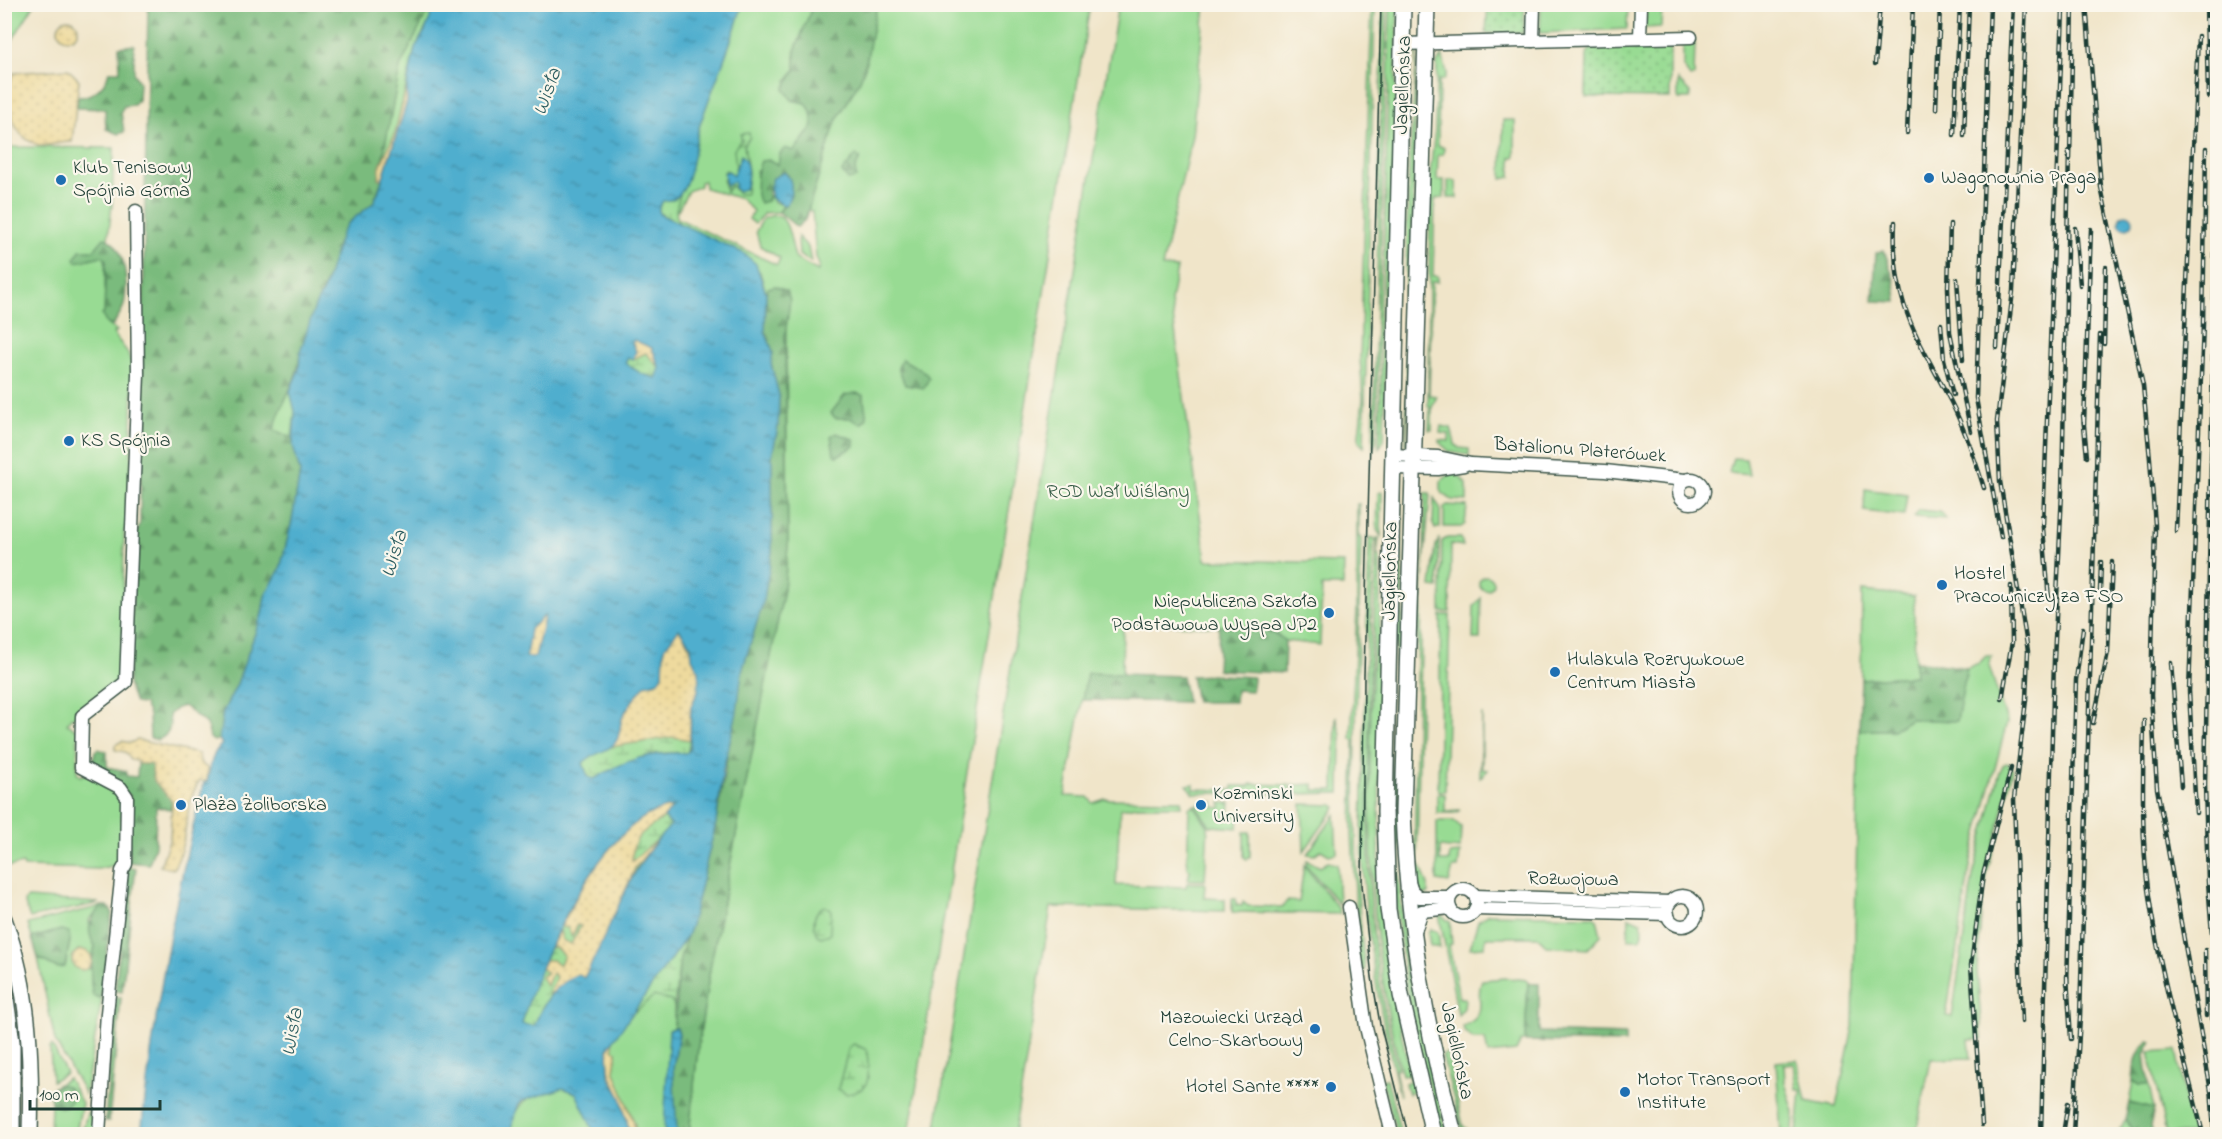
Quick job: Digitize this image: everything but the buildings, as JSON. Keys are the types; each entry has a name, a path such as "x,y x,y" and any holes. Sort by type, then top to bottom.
{"main road":[{"name":"Jagiellońska","path":"1403,4 1385,811 1388,909 1401,995 1433,1134"},
{"name":"Jagiellońska","path":"1427,4 1403,812 1405,873 1413,941 1433,1054 1454,1134"},
{"path":"4,919 18,960 26,998 31,1063 30,1134"},
{"path":"4,985 12,1041 12,1134"}],"street":[{"path":"1533,41 1534,4"},
{"path":"1640,38 1641,4"},
{"path":"1402,44 1691,37"},
{"path":"99,1134 107,1013 122,871 126,864 127,797 121,788 81,767 82,716 126,682 138,371 136,211"},
{"name":"Batalionu Platerówek","path":"1393,461 1414,462 1444,468 1471,464 1605,471 1685,480"},
{"name":"Rozwojowa","path":"1405,873 1417,897 1450,903"},
{"name":"Rozwojowa","path":"1475,903 1464,916 1455,914 1450,903 1455,891 1462,889 1475,903 1669,908"},
{"name":"Rozwojowa","path":"1413,941 1422,911 1450,903"},
{"path":"1349,907 1366,1027 1392,1134"}],"green space":[{"path":"1387,4 1376,441 1373,450 1383,5"},
{"path":"1398,4 1390,302 1386,345 1384,440 1379,448 1390,5"},
{"path":"1488,4 1525,5 1523,33 1486,33"},
{"name":"KS Spójnia","path":"4,5 34,5 11,42 10,147 114,148 112,205 105,264 106,323 117,331 113,333 128,353 133,368 130,514 124,532 122,675 115,686 78,716 71,718 67,724 78,730 77,773 80,776 85,774 121,790 123,853 120,864 98,869 24,867 23,864 7,867 5,862"},
{"path":"148,5 431,5 400,67 379,178 382,180 373,203 347,224 300,352 293,382 274,430 292,438 300,472 292,521 280,569 265,596 262,614 237,684 223,712 219,739 214,741 210,738 207,725 184,706 177,708 169,715 170,727 165,735 158,740 150,738 149,715 144,704 135,703 128,684 136,537 140,523"},
{"path":"431,5 437,6 415,48 395,133 380,166 400,67"},
{"path":"742,5 813,5 795,51 795,70 787,80 792,100 806,103 811,111 813,126 794,151 778,166 756,170 758,186 767,201 770,195 774,202 783,205 779,212 764,213 755,224 749,219 753,211 741,199 705,188 704,181 700,182 700,186 688,191 678,210 664,207 667,200 678,196 683,188 692,162 699,128","holes":["743,156 748,172 745,189 731,185 726,192 723,180 728,171 733,176 737,163"]},
{"path":"813,5 877,5 865,68 836,121 805,220 797,227 779,212 791,195 788,175 770,186 767,201 760,203 756,182 761,161 770,160 778,165 780,153 785,148 794,151 813,126 811,111 806,103 792,100 784,89 795,70 795,51"},
{"path":"877,5 1090,5 909,1134 689,1134 698,1047 711,963 784,589 788,546 786,327 775,286 768,288 766,293 760,272 743,253 678,224 677,218 777,265 780,258 760,246 756,231 763,219 772,216 779,217 788,228 796,259 818,271 812,211 808,210 836,121 860,80","holes":["860,158 855,169 856,177 848,179 842,172"]},
{"name":"ROD Wał Wiślany","path":"1118,5 1205,5 1192,136 1162,267 1177,268 1171,301 1206,560 1344,563 1343,586 1322,586 1320,645 1285,641 1276,633 1264,628 1123,623 1122,674 1087,673 1065,796 1088,797 1093,803 1105,799 1181,800 1182,806 1137,806 1120,809 1116,885 1186,887 1187,883 1205,883 1204,898 1225,899 1225,911 1051,907 1014,1134 935,1134"},
{"path":"1372,5 1375,5 1364,447 1359,442 1363,399 1360,358"},
{"path":"1541,5 1628,5 1627,29 1540,33"},
{"path":"1662,6 1661,27 1645,28 1646,8"},
{"path":"1683,43 1695,43 1694,76 1690,77 1683,67"},
{"path":"134,45 134,74 139,82 138,100 134,105 124,106 121,112 124,132 118,134 106,129 105,109 77,108 78,97 98,90 109,71 120,71 119,47"},
{"path":"1666,45 1670,48 1670,98 1586,97 1587,53 1591,49"},
{"path":"1417,54 1406,445 1407,376 1404,335 1409,166"},
{"path":"1442,55 1447,73 1444,80 1439,80 1438,145 1444,148 1443,154 1438,155 1437,180 1444,180 1444,198 1435,199 1433,276 1438,276 1438,282 1432,282 1429,395 1437,396 1432,407 1432,430 1429,430 1430,407 1428,407 1430,175 1435,129 1437,63"},
{"path":"1678,80 1690,92 1690,99 1678,99"},
{"path":"1503,120 1515,120 1515,157 1511,157 1511,177 1502,179"},
{"path":"749,133 750,137 744,145 748,171 746,194 738,194 731,185 726,192 724,172 726,170 733,176 739,163 736,168 734,149 741,140 741,134"},
{"path":"856,155 860,158 855,169 856,178 848,180 842,172"},
{"path":"1448,180 1456,181 1457,198 1448,198"},
{"path":"680,194 676,210 678,224 659,213 659,207 663,201 674,199"},
{"path":"798,237 808,247 811,262 799,255"},
{"path":"104,238 112,242 121,257 126,287 124,305 112,326 106,323 102,315 104,313 106,260 102,256 77,262 75,258 80,250 94,250"},
{"path":"1884,250 1895,283 1897,302 1873,301 1876,253"},
{"path":"775,286 787,291 790,301 785,336 788,546 784,589 711,963 698,1047 689,1134 676,1134 673,1068 679,1034 677,1028 674,1028 680,957 691,925 716,823 742,671 764,599 772,552 772,456 778,427 779,395 771,364 773,352 765,331 766,293 768,288"},
{"path":"634,340 665,373 661,383 631,373 620,354"},
{"path":"902,359 925,372 929,378 924,388 905,385 898,368"},
{"path":"290,391 295,411 292,438 274,430 276,417"},
{"path":"856,393 863,395 867,418 861,424 850,418 835,418 831,413 845,395"},
{"path":"1441,426 1451,428 1455,444 1459,448 1469,449 1469,455 1450,452 1440,443 1440,440 1449,441 1449,434 1440,433"},
{"path":"836,433 854,439 855,446 837,456 834,454 831,436"},
{"path":"1733,458 1746,459 1749,475 1729,473"},
{"path":"1456,473 1467,484 1467,501 1452,500 1441,492 1441,481 1450,474"},
{"path":"1865,489 1907,495 1904,516 1864,511"},
{"path":"1382,492 1381,536 1377,530 1378,493"},
{"path":"1400,493 1403,593 1399,880 1407,967 1447,1134 1441,1134 1409,1008 1393,884 1392,803"},
{"path":"1425,493 1430,493 1424,564"},
{"path":"1434,498 1440,508 1440,527 1435,529 1433,524"},
{"path":"1357,504 1359,504 1359,537 1361,538 1355,808 1365,970 1359,971 1352,833 1354,740 1351,739 1357,610"},
{"path":"1447,505 1467,506 1465,524 1461,527 1444,527 1444,508"},
{"path":"1919,510 1939,512 1946,519 1914,517"},
{"path":"1369,538 1374,538 1368,774 1371,900 1380,983 1398,1069 1395,1070 1400,1096 1373,965 1363,865"},
{"path":"1377,538 1379,538 1377,553 1380,560 1379,899 1388,970 1414,1092 1408,1094 1405,1083 1410,1081 1409,1074 1402,1075 1387,1009 1372,875 1370,741"},
{"path":"1447,538 1461,538 1463,546 1451,544 1450,612 1441,612 1442,541"},
{"path":"1439,540 1438,588 1431,587 1436,545"},
{"path":"1424,568 1417,865 1420,865 1428,885 1428,895 1423,895 1414,885 1418,620"},
{"path":"1486,576 1491,578 1493,583 1491,588 1486,590 1481,588 1479,583 1481,578"},
{"path":"1862,591 1914,596 1915,676 1861,679"},
{"path":"1481,598 1480,639 1473,639 1474,606"},
{"path":"1441,615 1450,615 1445,791 1438,791"},
{"path":"1219,626 1262,629 1285,641 1284,673 1217,670"},
{"path":"1986,656 1992,656 1989,666 2007,722 1971,860 1946,1016 1952,1017 1973,876 2000,771 2004,764 2008,763 2013,770 1986,878 1981,914 1977,970 1982,1039 1969,1040 1971,1058 1931,1059 1916,1134 1797,1134 1801,1090 1797,1089 1794,1064 1784,1065 1785,1083 1794,1112 1793,1134 1781,1134 1776,1062 1797,1060 1806,1101 1836,1107 1853,1027 1859,730 1893,730 1910,719 1956,721 1967,668 1979,663"},
{"path":"1915,661 1967,668 1957,721 1910,719 1893,730 1859,730 1861,679 1915,676"},
{"path":"1087,673 1182,676 1187,702 1082,700"},
{"path":"1191,676 1253,677 1252,691 1236,690 1235,702 1196,702"},
{"path":"629,705 690,740 687,753 650,755 627,762 594,779 588,777 583,763 588,756 610,747"},
{"path":"1482,714 1482,769 1488,770 1480,778"},
{"path":"1336,716 1341,735 1340,793 1293,794 1293,785 1314,784 1314,790 1334,790"},
{"path":"98,749 107,752 107,767 126,771 126,776 137,777 138,764 151,764 156,781 172,801 170,809 156,807 155,846 149,864 129,862 130,796 84,763 92,764 95,751"},
{"path":"1194,784 1194,789 1233,790 1233,786 1250,786 1251,784 1290,785 1290,794 1194,793 1187,785"},
{"path":"1437,794 1445,794 1445,811 1460,810 1455,813 1437,813"},
{"path":"1214,802 1214,807 1221,808 1221,803 1230,803 1229,814 1239,814 1238,828 1210,826 1195,805"},
{"path":"1302,804 1334,805 1336,807 1304,851"},
{"path":"1193,805 1208,826 1205,880 1188,880 1190,869 1187,868 1189,808"},
{"path":"667,808 672,825 657,840 542,1007 534,1026 479,1026 570,898"},
{"path":"1335,815 1337,853 1329,855 1321,850 1314,855 1307,854"},
{"path":"1437,821 1454,821 1461,827 1460,849 1440,847 1440,861 1449,861 1450,854 1460,853 1458,868 1453,868 1449,883 1437,881"},
{"path":"1244,832 1250,832 1250,857 1247,859 1244,857"},
{"path":"1307,860 1320,867 1328,862 1337,864 1339,904 1306,865"},
{"path":"1304,865 1339,909 1340,914 1232,912 1232,899 1236,899 1236,905 1242,906 1243,902 1248,906 1282,907 1287,901 1299,902"},
{"path":"128,867 136,868 122,992 115,991"},
{"path":"28,898 99,903 30,918 24,901"},
{"path":"102,906 89,920 91,938 95,946 92,960 90,954 78,950 72,962 88,969 91,966 93,996 102,998 85,1094 55,1041 38,958 57,968 66,963 69,933 61,930 32,938 28,924"},
{"path":"102,906 108,906 112,912 101,998 93,996 91,971 95,946 89,930 91,921"},
{"path":"825,906 831,910 830,934 821,937 815,931 814,922 818,911"},
{"path":"1439,914 1450,922 1452,944 1449,945 1459,998 1465,998 1464,1008 1458,1015"},
{"path":"1488,914 1593,916 1597,919 1601,935 1588,949 1546,946 1539,937 1486,937 1485,947 1470,948 1478,921"},
{"path":"1629,917 1641,922 1643,934 1640,939 1628,939"},
{"path":"1431,929 1438,932 1440,948 1430,946 1428,932"},
{"path":"61,930 69,932 70,941 65,967 57,968 38,958 32,938"},
{"path":"687,936 680,957 674,1006 671,1001 654,996 630,1016"},
{"path":"1506,978 1528,980 1525,1041 1521,1041 1516,1051 1488,1054 1485,1039 1473,1039 1464,1031 1463,1026 1477,1016 1482,980"},
{"path":"1528,983 1539,984 1539,1032 1625,1035 1625,1043 1525,1041"},
{"path":"668,991 674,1006 674,1028 669,1030 667,1134 635,1134 635,1125 614,1070 617,1052 613,1049 613,1038 647,996"},
{"path":"115,997 121,997 109,1121 105,1121"},
{"path":"2149,1041 2152,1042 2145,1054 2149,1085 2140,1085 2133,1081 2135,1064 2141,1049"},
{"path":"854,1044 867,1050 868,1079 862,1089 846,1094 838,1089 849,1047"},
{"path":"52,1045 66,1073 52,1081 50,1047"},
{"path":"2176,1050 2192,1134 2166,1134 2149,1052"},
{"path":"1447,1053 1463,1126 1469,1134 1463,1134 1442,1055"},
{"path":"68,1078 82,1103 76,1133 50,1134 51,1102 60,1107 65,1086 52,1088"},
{"path":"1387,1079 1401,1134 1397,1134 1382,1080"},
{"path":"2133,1081 2140,1085 2149,1085 2154,1109 2129,1103"},
{"path":"61,1085 69,1088 72,1096 69,1104 61,1107 53,1104 50,1096 53,1088"},
{"path":"556,1088 576,1093 595,1134 509,1134 515,1113 523,1102"},
{"path":"2129,1103 2154,1109 2150,1127 2153,1134 2135,1134 2125,1119"},
{"path":"88,1111 96,1126 95,1134 81,1134"},
{"path":"2125,1119 2135,1134 2119,1134"}],"sand":[{"path":"68,19 75,22 78,29 75,36 68,39 61,36 58,29 61,22"},
{"path":"68,69 79,80 72,142 39,145 29,141 21,134 11,115 9,94 13,73"},
{"path":"407,86 407,102 382,180 379,178 380,166 395,133"},
{"path":"634,340 652,347 658,366 646,353 633,359 636,351 632,342"},
{"path":"545,614 535,657 526,657 530,629"},
{"path":"679,628 693,655 699,678 698,691 690,711 690,740 673,737 610,747 630,704 645,684 655,683 663,670 664,648"},
{"name":"Plaża Żoliborska","path":"137,740 199,754 200,762 208,769 207,782 200,780 194,790 182,848 173,869 160,866 170,839 172,801 154,781 151,764 138,764 138,761 131,760 125,752 115,750 115,745 122,741 130,743"},
{"path":"673,807 669,822 664,818 645,830 637,839 632,861 657,840 635,868 603,942 584,978 549,994 556,977 552,973 547,986 541,977 547,973 541,968 545,960 552,960 559,966 564,956 555,947 551,948 560,930 562,940 571,944 581,926 577,925 572,937 568,928 561,927 592,872 620,836 637,822 654,812"},
{"path":"82,950 89,953 92,960 89,967 82,970 75,967 72,960 75,953"},
{"path":"613,1038 613,1049 617,1052 614,1070 635,1125 635,1134 630,1134 623,1106 609,1068 609,1046"}],"water":[{"name":"Wisła","path":"435,5 742,5 699,127 688,179 678,196 663,201 659,207 659,214 743,253 756,264 766,293 765,331 773,352 771,364 779,395 778,427 772,456 772,552 764,599 742,671 737,712 723,770 716,823 691,925 687,936 608,1048 609,1076 621,1098 630,1134 595,1134 576,1093 563,1088 522,1101 518,1106 509,1134 141,1134 166,957 193,826 204,782 207,782 213,757 222,744 219,739 223,712 237,684 262,614 265,596 280,569 292,521 300,472 293,446 295,411 290,391 299,369 300,352 315,306 324,289 341,234 347,224 373,203 378,193 407,102 407,86 415,48 425,31","holes":["634,340 652,348 660,368 656,378 642,374 625,363 628,358 633,359 636,351 632,343","545,615 535,657 526,657 530,629","679,629 691,646 692,658 699,671 698,691 691,707 690,747 687,753 638,758 617,766 594,779 588,777 583,763 615,743 622,719 630,704 645,685 659,681 663,674 664,648","673,807 664,817 671,825 632,879 584,978 578,974 562,983 546,1002 534,1026 522,1024 542,966 577,896 599,863 622,835 647,815"]},
{"path":"741,155 746,162 748,175 745,189 738,191 734,188 734,181 726,186 724,173 728,171 733,176"},
{"path":"784,172 791,187 787,204 783,205 772,198 770,186 773,178"},
{"path":"2126,214 2131,216 2133,221 2131,226 2126,228 2121,226 2119,221 2121,216"},
{"path":"677,1028 679,1034 673,1068 677,1131 676,1134 667,1134 664,1130 669,1030"}],"tram line":[{"path":"1381,4 1364,676 1362,885 1372,977 1380,1024 1408,1134"}],"railway":[{"path":"1875,64 1880,4"},
{"path":"1907,133 1913,4"},
{"path":"1936,109 1940,4"},
{"path":"1954,135 1960,4"},
{"path":"1964,136 1969,4"},
{"path":"1990,4 1976,398 2001,537"},
{"path":"1997,348 2013,4"},
{"path":"2022,1022 2014,799 2026,700 2028,651 2000,481 1997,421 2013,291 2026,4"},
{"path":"2070,159 2073,4"},
{"path":"2086,4 2101,187 2143,386 2150,459 2155,525 2151,696 2157,788 2211,1091"},
{"path":"2206,4 2208,97"},
{"path":"2043,524 2063,10"},
{"path":"2176,531 2198,36"},
{"path":"2218,80 2205,785 2208,882 2218,1011"},
{"path":"2196,813 2189,691 2203,324 2206,148"},
{"path":"2041,1134 2054,660 2062,492 2069,151"},
{"path":"1895,222 1897,275 1908,317 1961,423 1984,488"},
{"path":"1950,224 1948,288 1950,332 1971,432"},
{"path":"2075,228 2080,285"},
{"path":"2084,424 2091,229"},
{"path":"2104,344 2106,267"},
{"path":"1957,279 1963,360"},
{"path":"1941,324 1944,359 1953,395"},
{"path":"2073,1134 2080,1017 2100,335"},
{"path":"2083,415 2087,457"},
{"path":"2042,516 2049,600"},
{"path":"2100,592 2101,562"},
{"path":"2093,723 2108,652 2112,562"},
{"path":"2002,699 2012,642 2011,586"},
{"path":"2067,985 2076,680 2083,628"},
{"path":"2215,691 2218,646"},
{"path":"2171,663 2181,786"},
{"path":"2144,720 2143,826 2148,889 2165,982 2203,1134"},
{"path":"1982,1125 1971,965 1983,875 2011,768"},
{"path":"2205,950 2206,1016"},
{"path":"2067,976 2071,1039"},
{"path":"2211,1006 2215,1060"},
{"path":"2211,1084 2214,1134"},
{"path":"2063,1134 2068,1103"}],"place":[{"name":"Wagonownia Praga","path":"1929,178"},
{"name":"Klub Tenisowy Spójnia Górna","path":"61,180"},
{"name":"KS Spójnia","path":"69,441"},
{"name":"Hostel Pracowniczy za FSO","path":"1942,585"},
{"name":"Niepubliczna Szkoła Podstawowa Wyspa JP2","path":"1329,613"},
{"name":"Hulakula Rozrywkowe Centrum Miasta","path":"1555,672"},
{"name":"Plaża Żoliborska","path":"181,805"},
{"name":"Kozminski University","path":"1201,805"},
{"name":"Mazowiecki Urząd Celno-Skarbowy","path":"1315,1029"},
{"name":"Hotel Sante ****","path":"1331,1087"},
{"name":"Motor Transport Institute","path":"1625,1092"}]}
